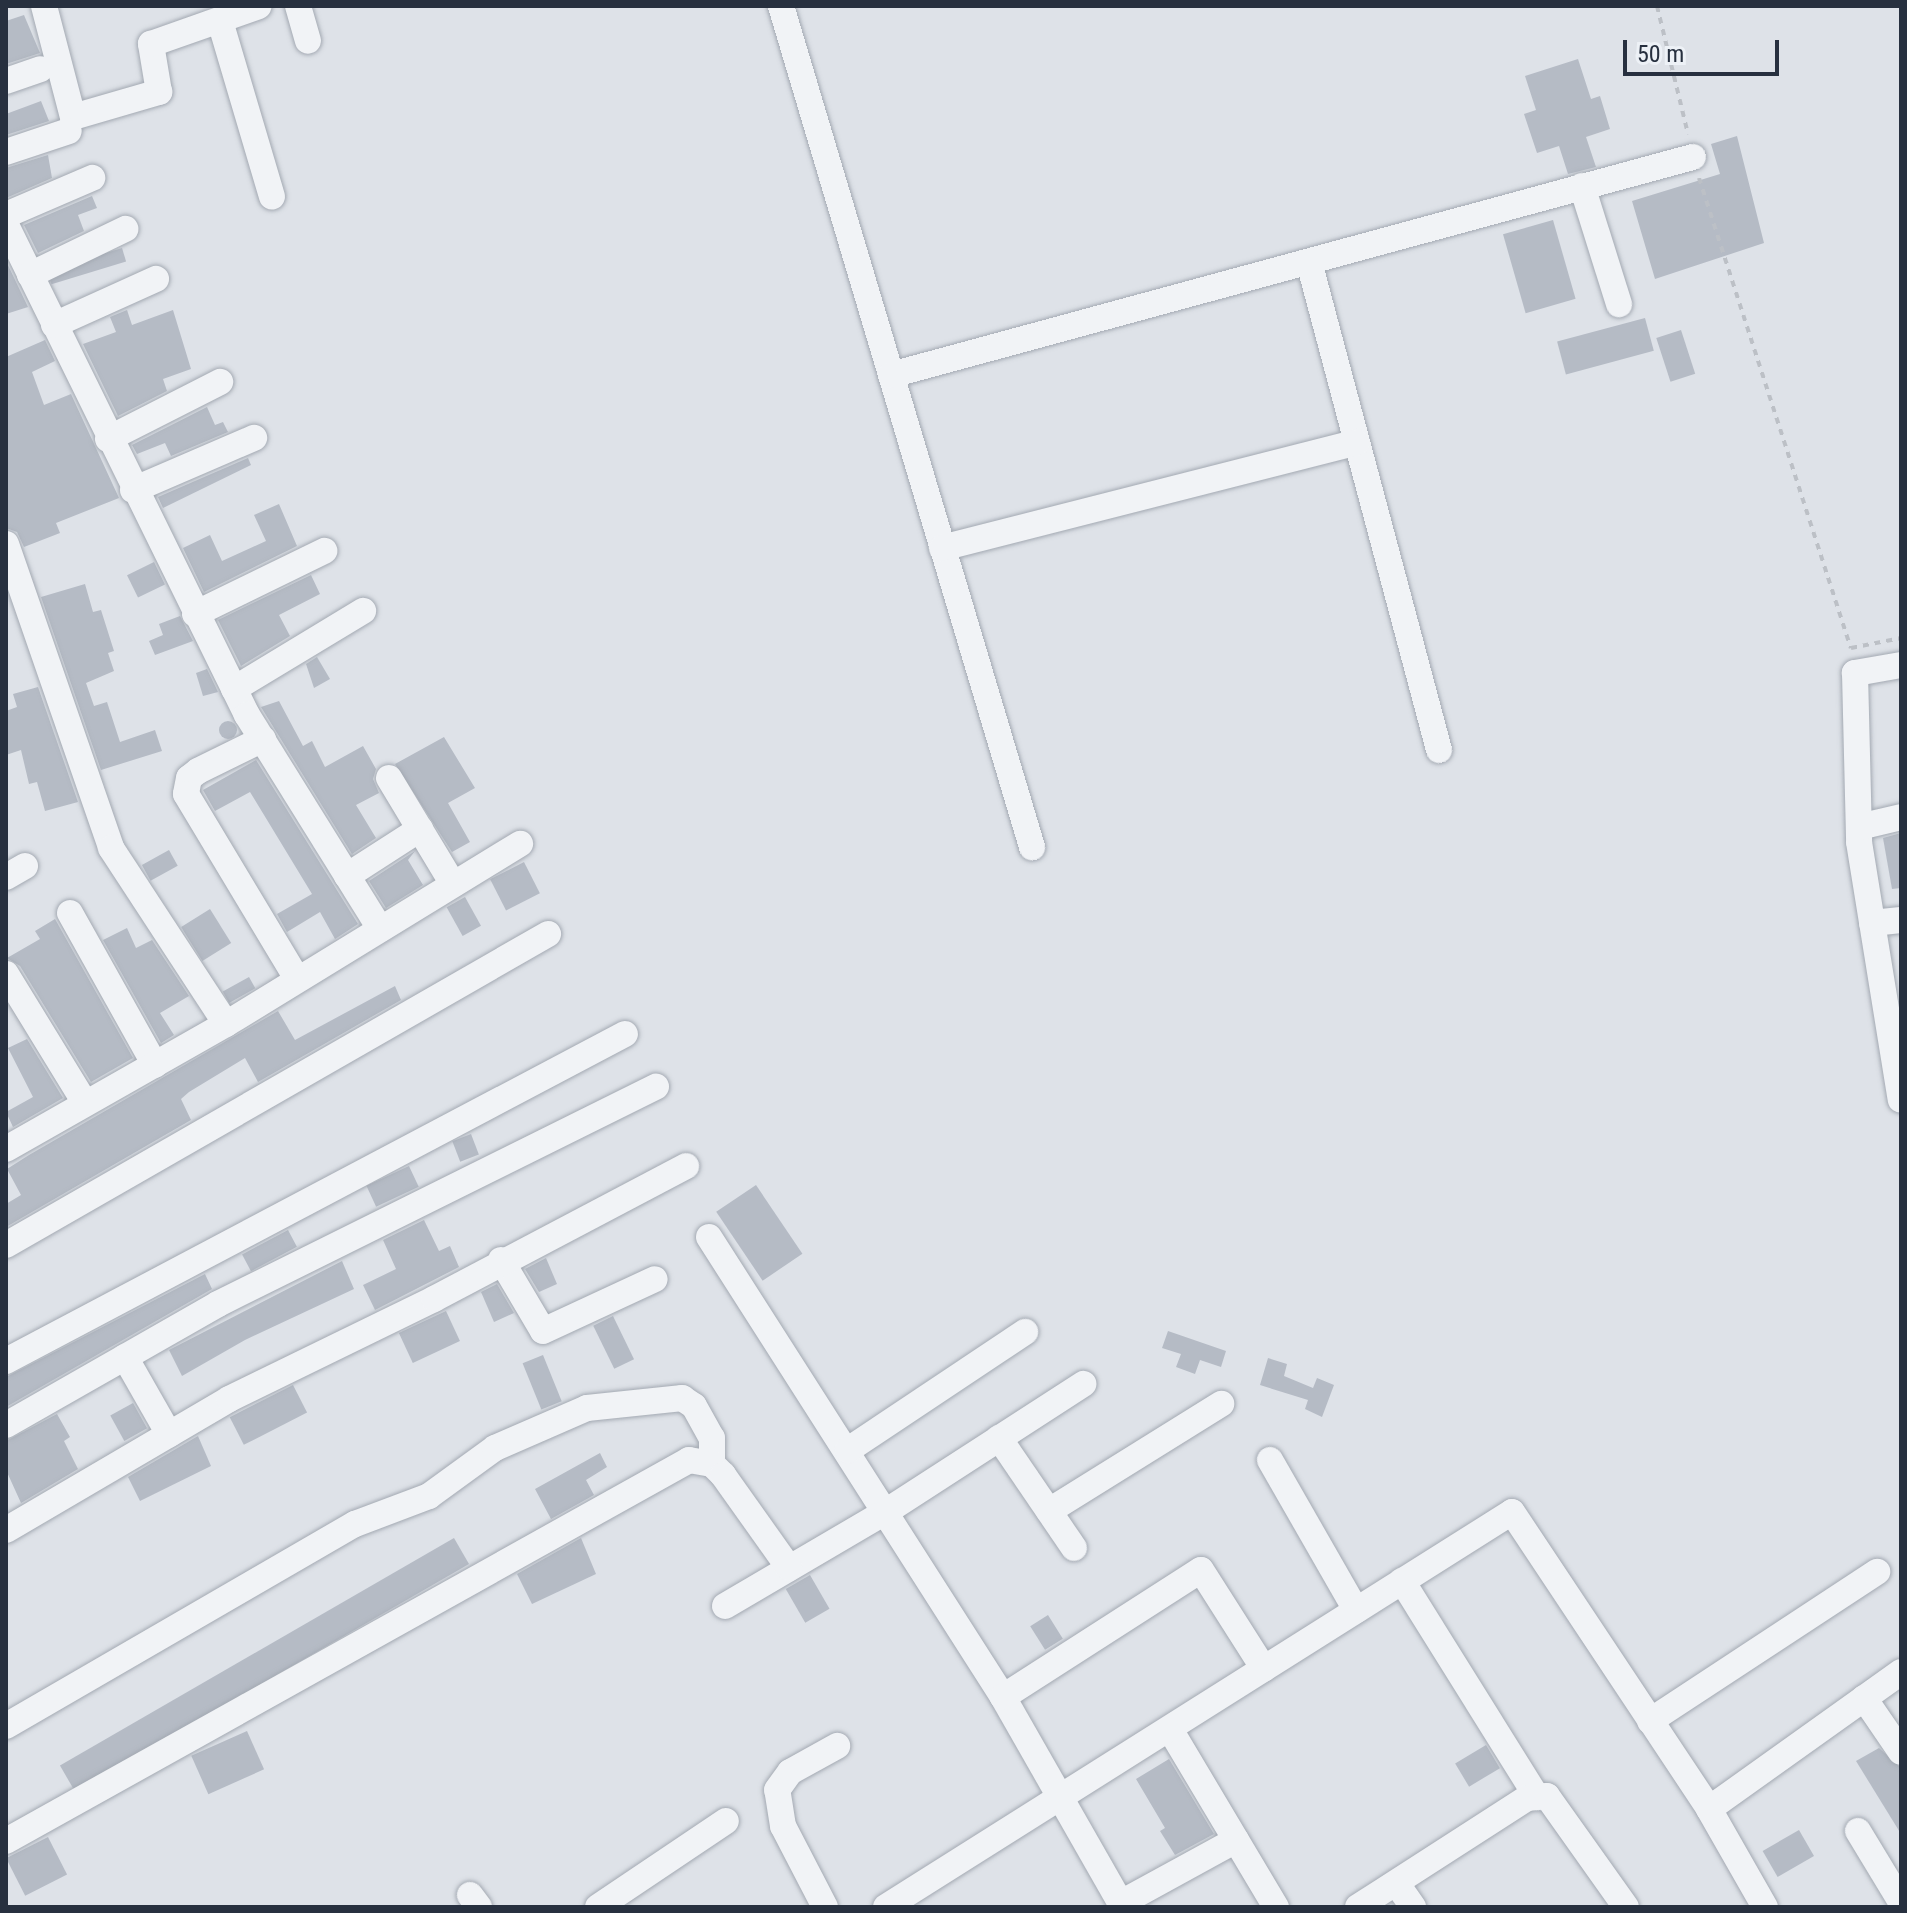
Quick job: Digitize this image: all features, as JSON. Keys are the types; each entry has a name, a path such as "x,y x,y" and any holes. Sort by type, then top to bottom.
{"street":[{"path":"44,6 73,117 159,92 151,44 259,6"},
{"path":"298,6 308,41"},
{"path":"781,6 1032,847"},
{"path":"220,21 272,196"},
{"path":"6,81 40,69"},
{"path":"6,152 69,131"},
{"path":"891,375 1693,157"},
{"path":"6,215 92,178"},
{"path":"1582,186 1619,304"},
{"path":"6,225 133,490 234,689 380,929"},
{"path":"30,275 125,229"},
{"path":"1309,262 1439,750"},
{"path":"54,325 156,279"},
{"path":"108,439 220,382"},
{"path":"133,490 254,438"},
{"path":"942,548 1357,442"},
{"path":"6,544 111,848 226,1024"},
{"path":"195,614 324,551"},
{"path":"234,689 363,611"},
{"path":"1901,665 1855,673 1859,827 1872,923 1890,980 1901,1100"},
{"path":"263,739 198,771 189,778 186,794 297,979"},
{"path":"389,778 453,884"},
{"path":"1859,827 1901,817"},
{"path":"347,876 420,829"},
{"path":"9,1140 85,1103 226,1024 520,844"},
{"path":"70,913 155,1065"},
{"path":"1872,923 1901,920"},
{"path":"6,1245 548,934"},
{"path":"6,974 85,1103"},
{"path":"6,1361 625,1034"},
{"path":"6,1425 218,1304 656,1087"},
{"path":"6,1530 169,1434 686,1166"},
{"path":"709,1237 887,1511 1003,1697 1058,1799 1122,1905 1236,1840"},
{"path":"501,1260 543,1331 655,1279"},
{"path":"848,1450 1025,1332"},
{"path":"125,1357 169,1434"},
{"path":"725,1606 887,1511 1083,1384"},
{"path":"6,1726 355,1524 429,1496 495,1448 587,1408 682,1398 694,1406 712,1438 712,1464 789,1568"},
{"path":"1049,1511 1221,1404"},
{"path":"999,1438 1074,1548"},
{"path":"6,1841 689,1460 712,1464"},
{"path":"1270,1460 1356,1610"},
{"path":"886,1907 1171,1731 1512,1512 1709,1809 1765,1907"},
{"path":"1003,1697 1201,1570 1264,1669"},
{"path":"1650,1721 1877,1572"},
{"path":"1402,1581 1537,1797"},
{"path":"1709,1809 1901,1672"},
{"path":"1864,1698 1901,1752"},
{"path":"1171,1731 1276,1907"},
{"path":"825,1907 783,1826 777,1790 790,1772 837,1746"},
{"path":"1358,1907 1527,1798 1547,1796 1621,1905"},
{"path":"598,1907 726,1821"},
{"path":"1858,1831 1901,1902"},
{"path":"1397,1884 1413,1907"}],"path":[{"path":"1657,6 1693,157 1851,648 1901,638"}],"building":[{"path":"24,15 40,53 6,64 6,21"},
{"path":"1578,59 1591,99 1600,96 1610,129 1586,137 1596,167 1568,174 1559,146 1537,153 1524,114 1536,110 1525,76"},
{"path":"41,101 49,121 6,135 6,114"},
{"path":"1737,136 1764,243 1655,279 1632,201 1720,174 1711,144"},
{"path":"48,155 52,178 6,198 6,168"},
{"path":"92,196 97,208 78,215 84,231 38,253 24,225"},
{"path":"1553,220 1576,299 1526,313 1503,234"},
{"path":"122,248 126,261 52,284 47,271"},
{"path":"6,261 28,307 6,314"},
{"path":"127,310 132,325 173,310 191,369 163,379 167,391 118,416 83,344 116,332 110,317"},
{"path":"1645,318 1654,351 1566,374 1557,342"},
{"path":"1681,330 1695,374 1670,382 1656,338"},
{"path":"45,340 55,361 32,372 44,405 71,394 119,498 56,523 60,533 24,547 17,532 6,528 6,357"},
{"path":"207,407 215,425 223,422 228,432 171,456 165,443 137,454 132,445"},
{"path":"248,458 251,465 163,508 158,497"},
{"path":"279,504 297,546 204,592 183,548 210,535 222,561 266,541 254,515"},
{"path":"154,562 165,584 138,598 127,575"},
{"path":"311,575 320,594 279,615 290,636 241,666 218,620"},
{"path":"85,584 93,612 101,610 114,651 108,653 114,671 86,683 94,706 107,702 120,742 155,730 162,751 101,770 41,597"},
{"path":"180,616 193,641 155,655 149,641 163,635 159,624"},
{"path":"317,657 330,679 314,688 306,664"},
{"path":"207,669 218,692 203,696 196,673"},
{"path":"38,687 78,802 45,811 37,782 29,784 21,750 6,755 6,711 17,707 13,694"},
{"path":"279,701 303,746 312,741 325,767 363,746 376,769 373,779 379,793 356,805 376,838 352,854 261,707"},
{"path":"228,721 237,730 228,739 219,730"},
{"path":"444,737 475,788 448,803 470,842 452,852 395,764"},
{"path":"256,760 358,924 335,939 320,912 287,932 277,914 312,894 250,792 215,811 203,790"},
{"path":"1901,833 1901,888 1892,889 1883,838"},
{"path":"169,850 178,866 151,881 142,865"},
{"path":"415,851 408,860 423,885 386,908 369,881"},
{"path":"524,862 540,893 506,910 490,879"},
{"path":"465,897 481,926 463,936 447,907"},
{"path":"210,909 231,943 202,961 181,927"},
{"path":"55,919 133,1058 91,1082 20,966 7,958 40,939 35,931"},
{"path":"127,928 136,948 152,940 189,996 160,1013 174,1035 161,1043 103,940"},
{"path":"249,977 255,988 229,1003 223,992"},
{"path":"395,986 401,1000 258,1082 245,1058 189,1092 181,1099 191,1120 6,1227 6,1204 21,1195 7,1169 29,1155 278,1011 295,1040"},
{"path":"27,1039 63,1098 13,1127 6,1112 33,1097 8,1048"},
{"path":"471,1134 479,1155 460,1162 452,1141"},
{"path":"409,1166 419,1187 376,1207 366,1186"},
{"path":"756,1185 802,1254 763,1281 716,1212"},
{"path":"424,1220 439,1251 450,1246 459,1267 375,1310 363,1285 396,1269 383,1240"},
{"path":"288,1230 297,1247 251,1271 242,1254"},
{"path":"546,1258 557,1284 539,1292 525,1269"},
{"path":"342,1261 354,1289 245,1340 182,1376 169,1350"},
{"path":"205,1274 212,1289 6,1407 6,1377"},
{"path":"497,1284 514,1313 494,1322 481,1292"},
{"path":"446,1311 460,1341 413,1363 399,1333"},
{"path":"613,1316 634,1359 614,1369 593,1326"},
{"path":"1168,1331 1226,1351 1221,1367 1200,1360 1195,1374 1176,1367 1181,1354 1162,1348"},
{"path":"543,1355 562,1401 541,1410 523,1363"},
{"path":"1268,1358 1287,1364 1284,1376 1313,1388 1317,1378 1334,1385 1322,1417 1305,1409 1308,1400 1260,1385"},
{"path":"293,1385 307,1413 244,1445 230,1417"},
{"path":"133,1403 147,1428 124,1441 110,1416"},
{"path":"57,1414 70,1437 64,1441 78,1469 21,1503 6,1470 6,1441"},
{"path":"198,1436 211,1466 140,1501 128,1477"},
{"path":"600,1453 607,1467 586,1480 594,1495 551,1519 535,1489"},
{"path":"454,1538 469,1564 75,1791 60,1766"},
{"path":"581,1538 596,1574 532,1604 517,1574"},
{"path":"810,1575 829,1609 805,1623 786,1589"},
{"path":"1048,1615 1063,1639 1045,1650 1030,1626"},
{"path":"247,1731 264,1769 208,1794 191,1756"},
{"path":"1486,1745 1500,1768 1469,1787 1455,1764"},
{"path":"1879,1748 1901,1768 1901,1834 1856,1761"},
{"path":"1169,1759 1214,1834 1175,1855 1160,1831 1165,1828 1136,1779"},
{"path":"1799,1830 1814,1856 1778,1877 1763,1851"},
{"path":"48,1837 67,1874 25,1896 6,1858"}]}
